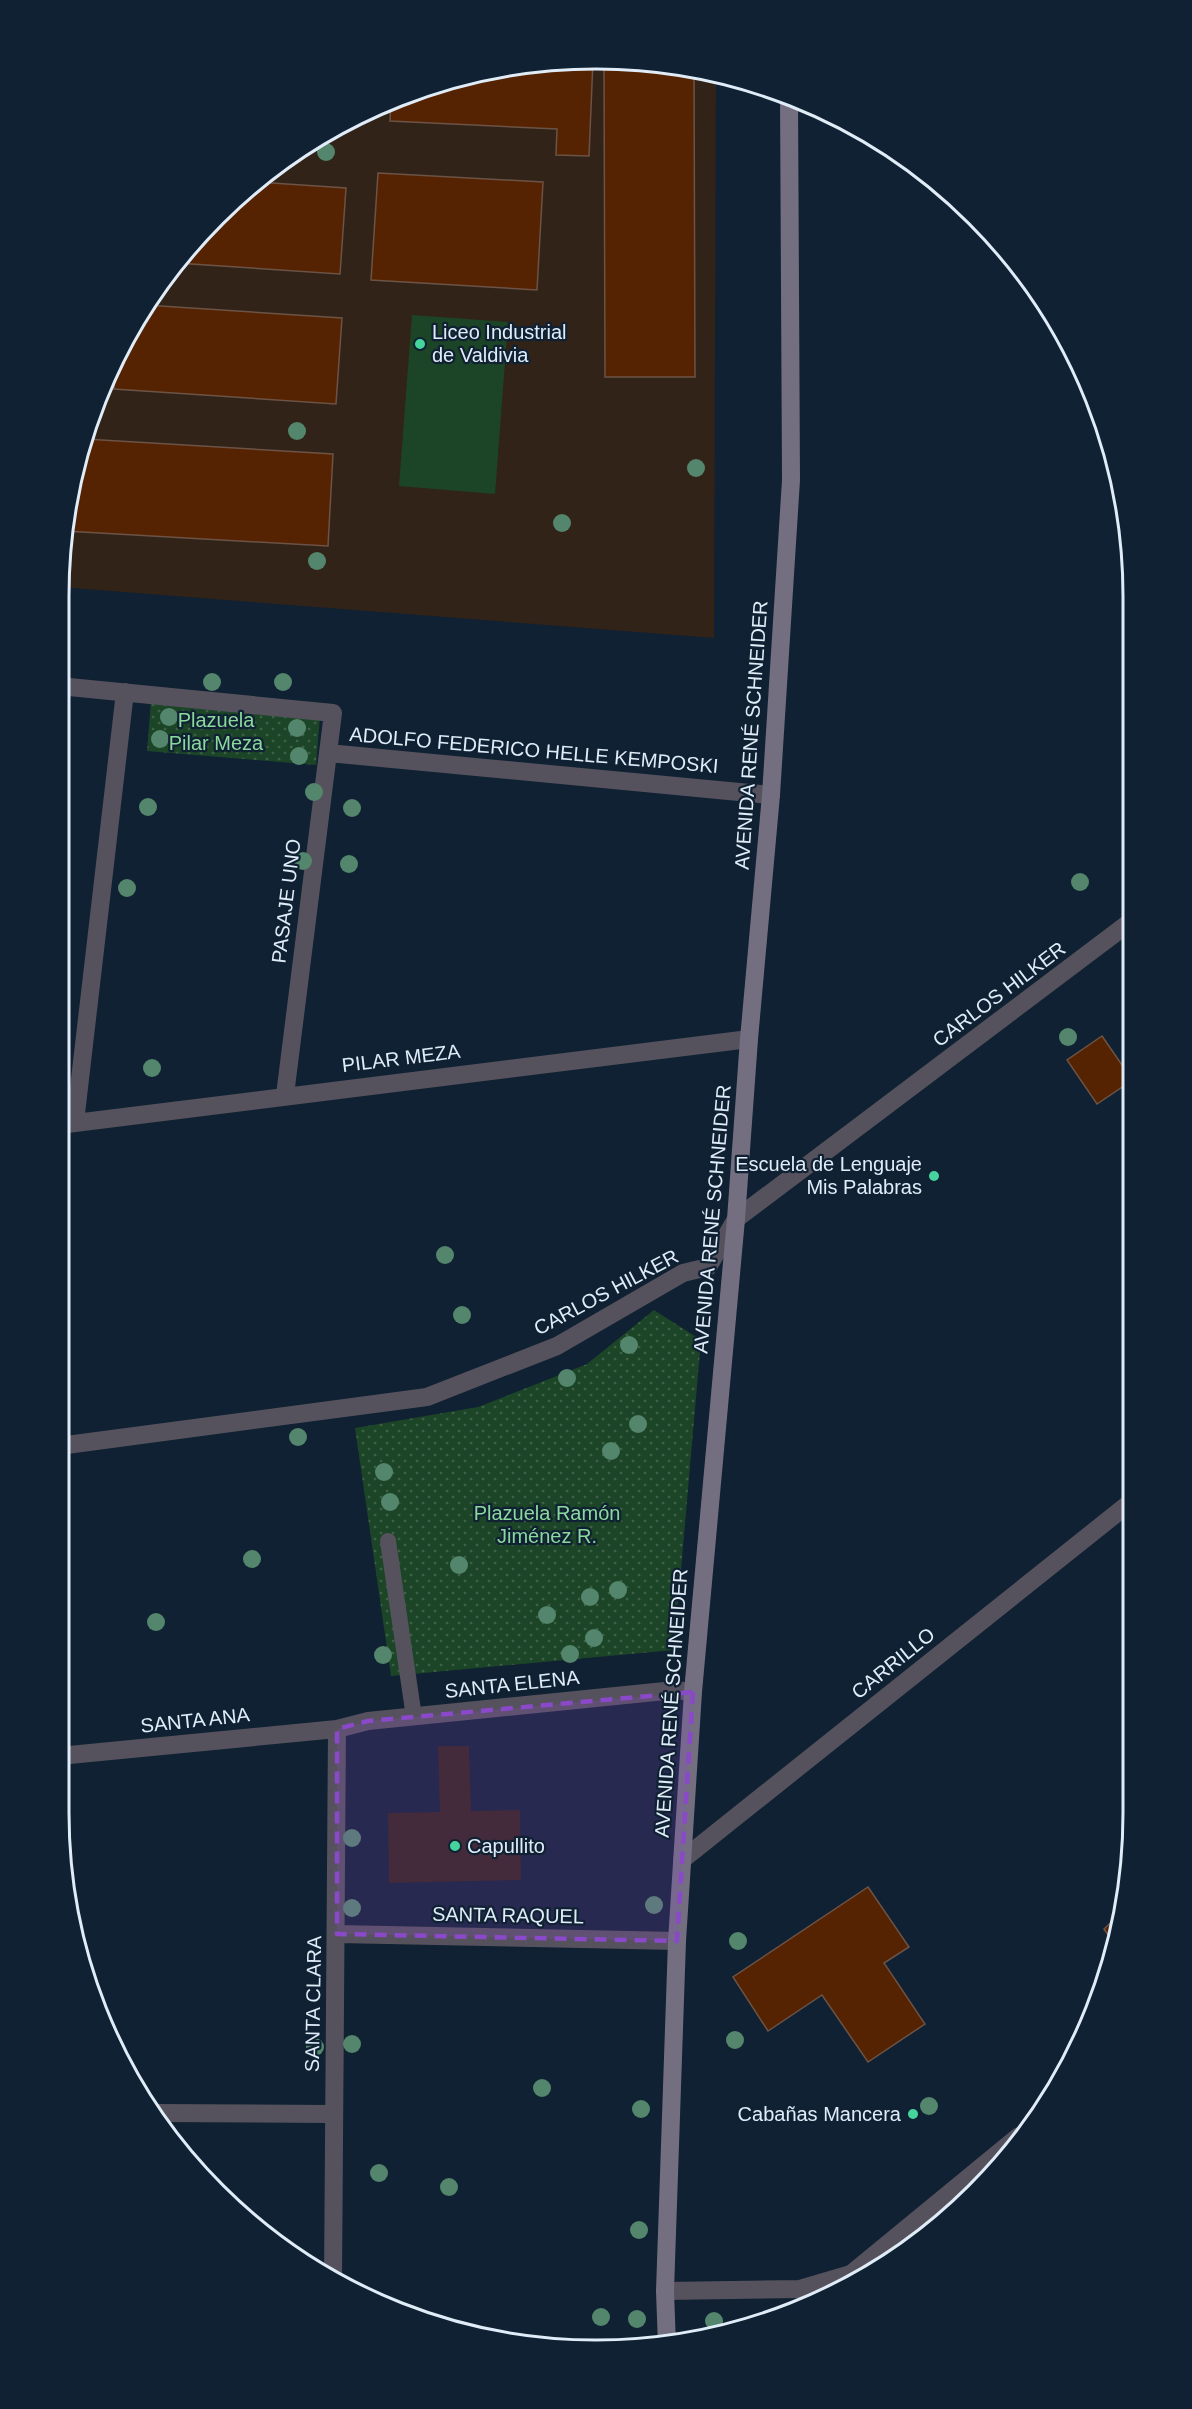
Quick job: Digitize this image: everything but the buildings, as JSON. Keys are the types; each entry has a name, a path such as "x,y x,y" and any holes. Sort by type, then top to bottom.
{"main road":[{"name":"AVENIDA RENÉ SCHNEIDER","path":"667,2335 665,2291 677,1941 693,1692 736,1219 749,1039 771,795 791,480 789,106"}],"street":[{"name":"ADOLFO FEDERICO HELLE KEMPOSKI","path":"69,687 333,713"},
{"path":"69,1108 125,692"},
{"name":"PASAJE UNO","path":"285,1095 333,713"},
{"name":"ADOLFO FEDERICO HELLE KEMPOSKI","path":"328,753 771,795"},
{"name":"CARLOS HILKER","path":"69,1445 427,1397 557,1346 683,1273 708,1267 736,1219 1123,927"},
{"name":"PILAR MEZA","path":"69,1123 749,1039"},
{"name":"CARRILLO","path":"682,1860 1123,1508"},
{"name":"SANTA ELENA","path":"337,1729 369,1721 675,1690 693,1692"},
{"name":"SANTA ANA","path":"69,1755 337,1729"},
{"name":"SANTA CLARA","path":"333,2270 337,1729"},
{"name":"SANTA RAQUEL","path":"337,1934 677,1941"},
{"path":"163,2113 333,2114"},
{"path":"851,2274 997,2154"},
{"path":"665,2291 800,2289 851,2274"}],"lane":[{"path":"388,1541 414,1717"}],"highlighted area":[{"path":"693,1692 677,1941 337,1934 337,1729 368,1721"}],"shaded area":[{"path":"562,70 630,70 716,83 714,638 69,588 70,562 79,493 97,427 109,394 123,363 158,303 178,275 223,223 275,178 303,158 363,123 394,109 460,87 493,79"},
{"name":"Capullito","path":"438,1746 469,1746 471,1811 520,1810 521,1880 389,1883 388,1813 440,1812"}],"green space":[{"path":"412,315 508,322 495,494 399,486"},
{"name":"Plazuela Pilar Meza","path":"151,701 320,716 316,765 147,751"},
{"name":"Plazuela Ramón Jiménez R.","path":"654,1310 701,1340 674,1650 391,1676 355,1428 478,1407 587,1364"}],"place":[{"name":"Liceo Industrial de Valdivia","path":"420,344"},
{"name":"Escuela de Lenguaje Mis Palabras","path":"934,1176"},
{"name":"Capullito","path":"455,1846"},
{"name":"Cabañas Mancera","path":"913,2114"}]}
